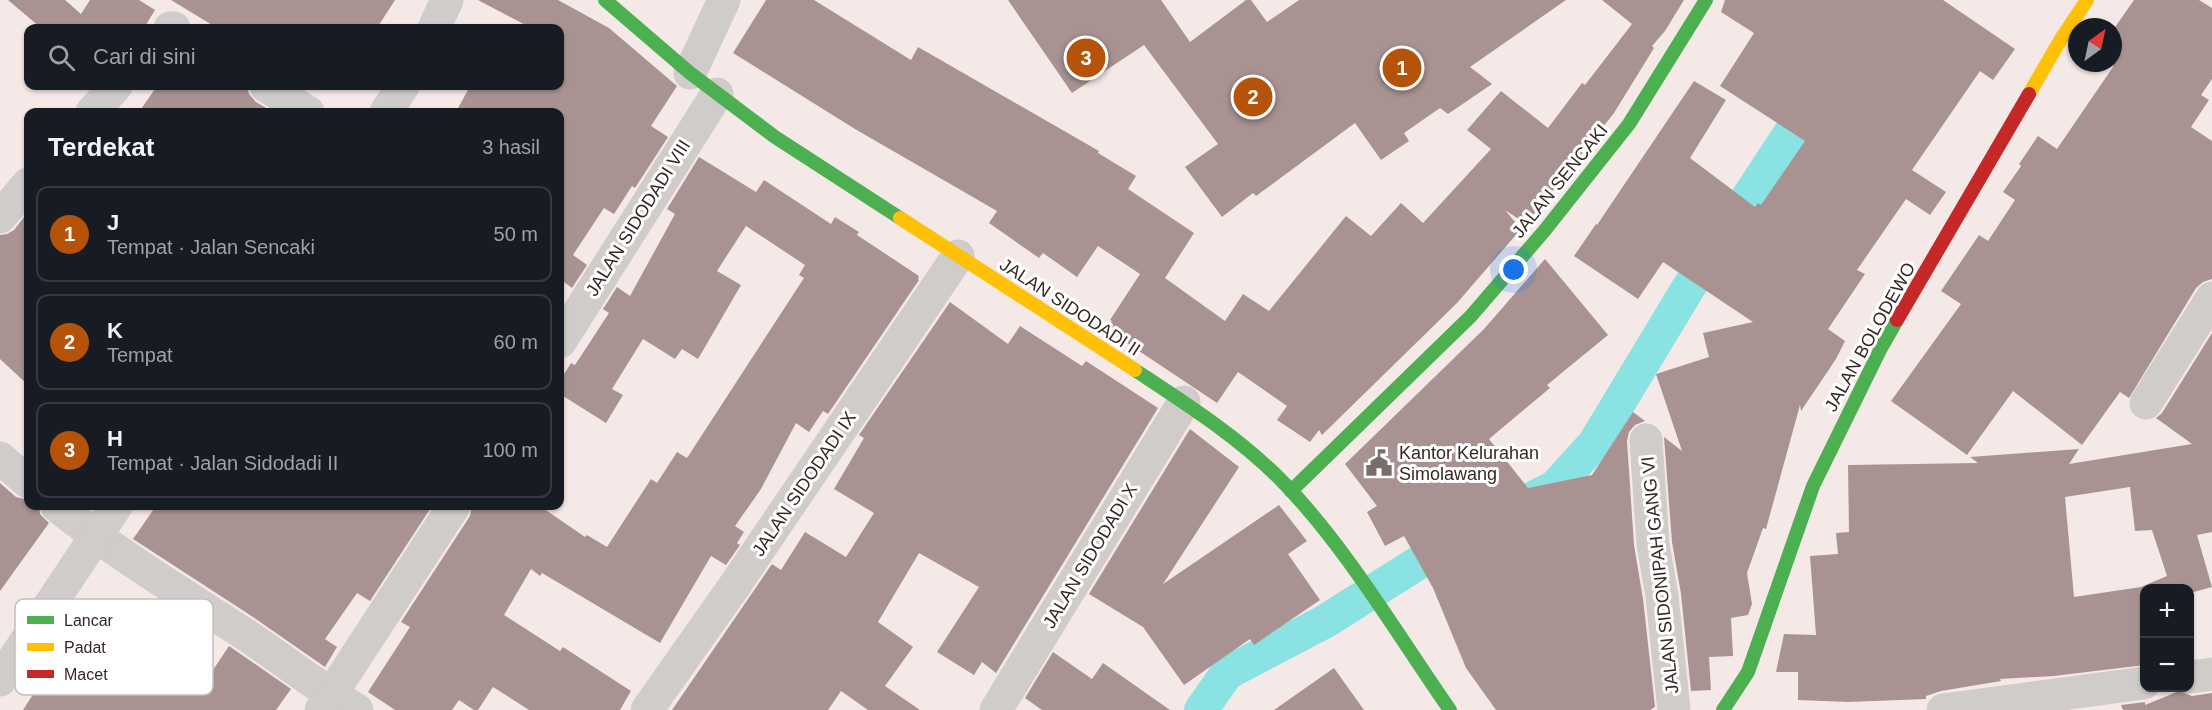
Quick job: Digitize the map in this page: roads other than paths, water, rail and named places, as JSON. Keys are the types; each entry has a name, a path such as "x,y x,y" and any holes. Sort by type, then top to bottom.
{"street":[{"path":"436,24 447,0"},
{"name":"JALAN SIDODADI II","path":"605,0 690,73 775,137 1184,402 1242,444 1291,491 1356,576 1450,710"},
{"path":"690,73 724,0"},
{"name":"JALAN SENCAKI","path":"1291,491 1471,316 1545,230 1629,124 1706,0"},
{"name":"JALAN BOLODEWO","path":"1723,710 1748,672 1813,486 1876,358 2061,39 2087,0"},
{"path":"96,108 112,90"},
{"path":"272,90 302,108"},
{"path":"389,108 400,90"},
{"name":"JALAN SIDODADI VIII","path":"564,336 717,94"},
{"name":"JALAN SIDODADI IX","path":"647,710 741,576 958,256"},
{"path":"2146,403 2212,298"},
{"name":"JALAN SIDODADI X","path":"996,710 1184,402"},
{"name":"JALAN SIDONIPAH GANG VI","path":"1646,440 1653,544 1662,596 1674,710"},
{"path":"0,458 24,479"},
{"path":"62,510 94,536 191,599"},
{"path":"53,599 113,510"},
{"path":"213,614 255,641 336,705 452,510"},
{"path":"0,680 15,657"},
{"path":"2194,676 2212,674"},
{"path":"1943,710 2140,684"}],"waterway":[{"path":"1521,504 1555,487 1594,444 1687,290 1816,94"},
{"path":"1201,710 1227,673 1324,622 1458,538"}],"place":[{"name":"H","path":"1086,58"},
{"name":"J","path":"1402,68"},
{"name":"K","path":"1253,97"},
{"name":"Kantor Kelurahan Simolawang","path":"1379,463"}]}
